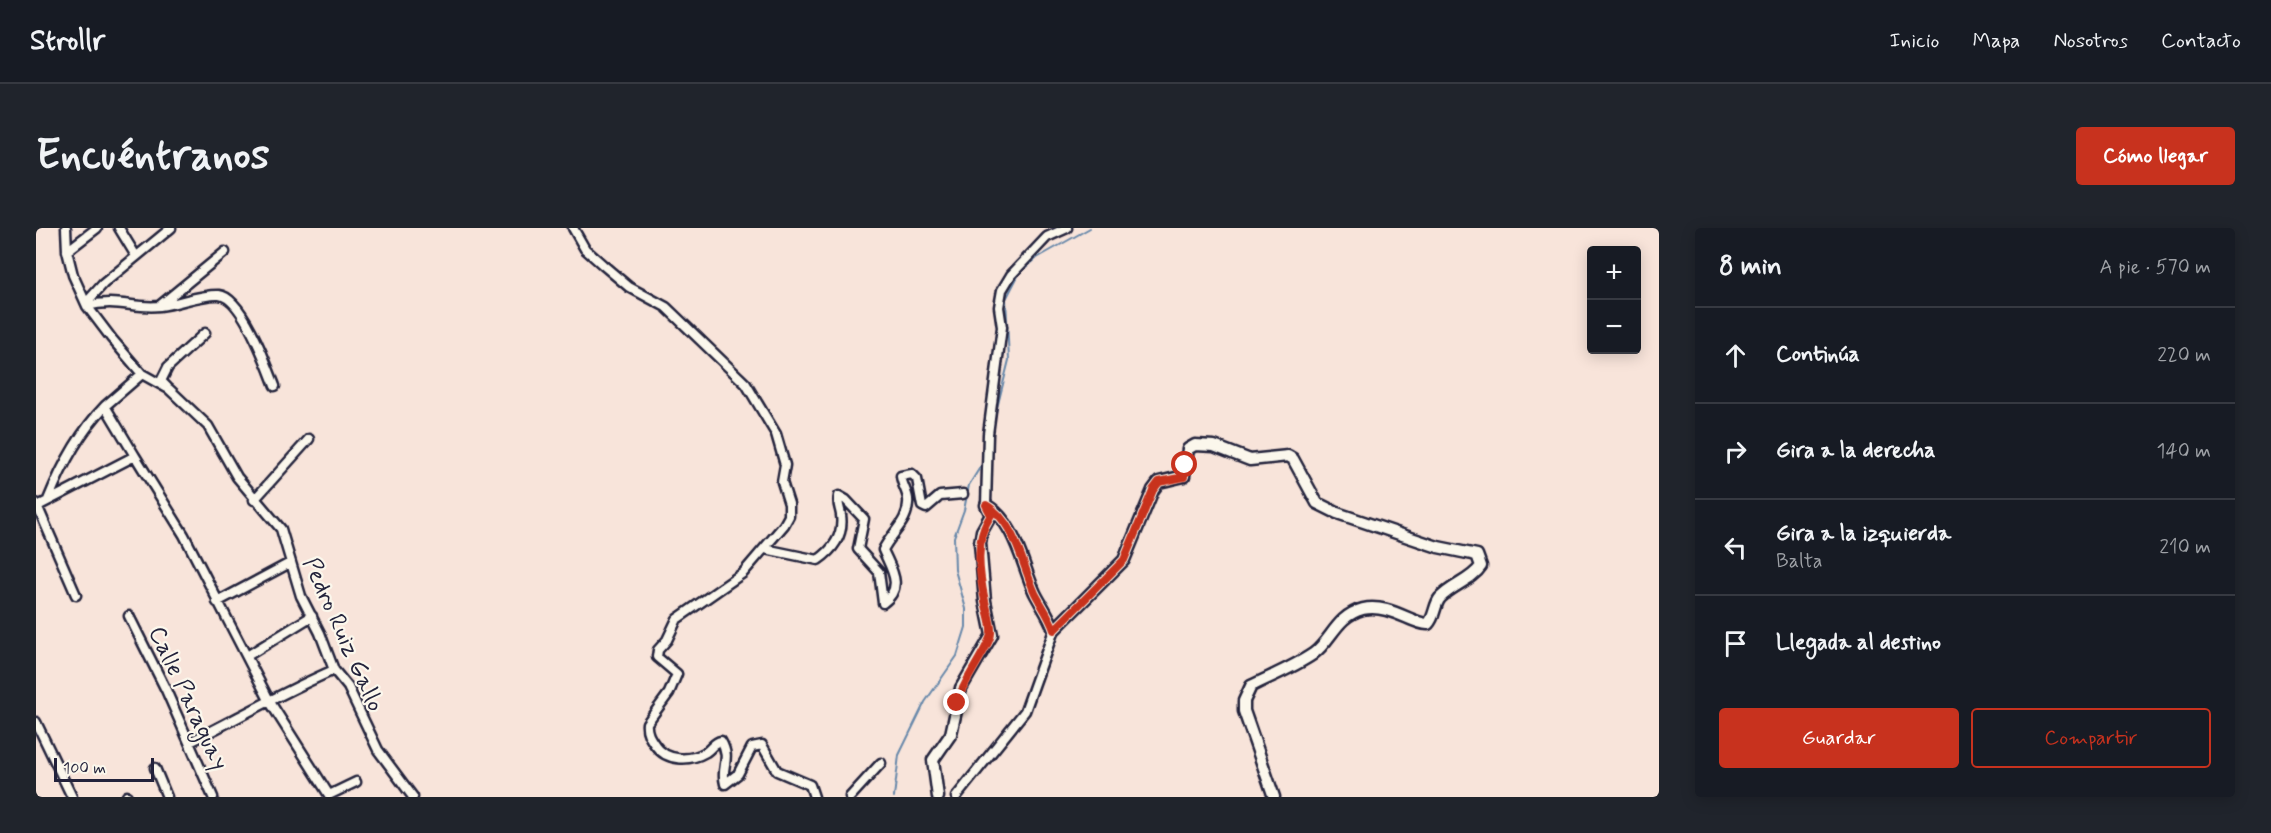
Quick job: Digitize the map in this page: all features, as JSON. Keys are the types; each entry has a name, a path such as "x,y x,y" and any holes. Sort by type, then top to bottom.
{"street":[{"name":"Pedro Ruiz Gallo","path":"66,228 67,251 73,275 87,304 112,339 142,374 169,389 208,426 237,477 254,500 281,529 290,563 334,670 348,687 378,750 413,797"},
{"path":"67,251 97,228"},
{"path":"119,228 136,256"},
{"path":"87,304 103,284 171,228"},
{"path":"573,228 585,249 628,287 666,307 746,384 776,434 785,465 782,482 789,504 789,516 765,549 743,573 677,619 672,626 667,640 656,654 677,674 669,693 649,719 647,728 656,746 667,758 699,755 715,742 721,741 728,756 723,776 724,784 738,774 752,747 762,745 777,771 810,785 814,797"},
{"path":"938,797 933,760 951,734 960,688 992,634 985,601 980,543 988,510 985,477 1002,327 999,307 1002,290 1022,262 1047,237 1067,228"},
{"path":"158,307 225,252"},
{"path":"87,304 106,301 158,307 218,295 228,297 243,316 275,386"},
{"path":"169,389 161,381 168,367 205,333"},
{"path":"48,500 62,466 87,425 142,374"},
{"path":"105,406 184,535 270,702 329,796 356,782"},
{"path":"254,500 309,440"},
{"path":"956,797 1025,711 1054,630 1124,560 1153,490 1164,480 1184,477 1185,456 1188,449 1195,445 1214,446 1250,460 1288,456 1293,459 1317,503 1337,513 1438,547 1477,555 1481,566 1439,600 1428,624 1396,611 1364,609 1346,616 1333,629 1324,645 1311,656 1251,686 1244,701 1244,711 1274,797"},
{"path":"76,595 36,505 135,456"},
{"path":"765,549 818,560 831,551 840,532 841,513 837,504 839,496 864,519 858,549 879,572 883,603 889,598 896,583 894,570 883,550 888,538 902,526 906,512 908,498 902,486 901,476 912,474 917,479 922,506 926,508 940,496 963,494"},
{"path":"988,510 998,514 1015,542 1034,590 1054,630"},
{"path":"218,602 290,563"},
{"name":"Calle Paraguay","path":"129,616 190,742 213,797"},
{"path":"247,656 312,616"},
{"path":"190,742 270,702 292,688 334,670"},
{"path":"36,722 72,797"},
{"path":"850,797 881,763"},
{"path":"155,768 167,797"}],"waterway":[{"path":"993,424 1009,360 1006,299 1019,274 1037,258 1090,228"},
{"path":"894,797 899,755 925,702 957,656 966,627 966,609 955,570 954,537 964,510 969,485 984,461"}],"route":[{"path":"957,703 960,688 992,634 981,571 982,531 991,515 986,505 998,514 1015,542 1034,590 1054,630 1124,560 1153,490 1159,482 1184,477 1185,465"}]}
